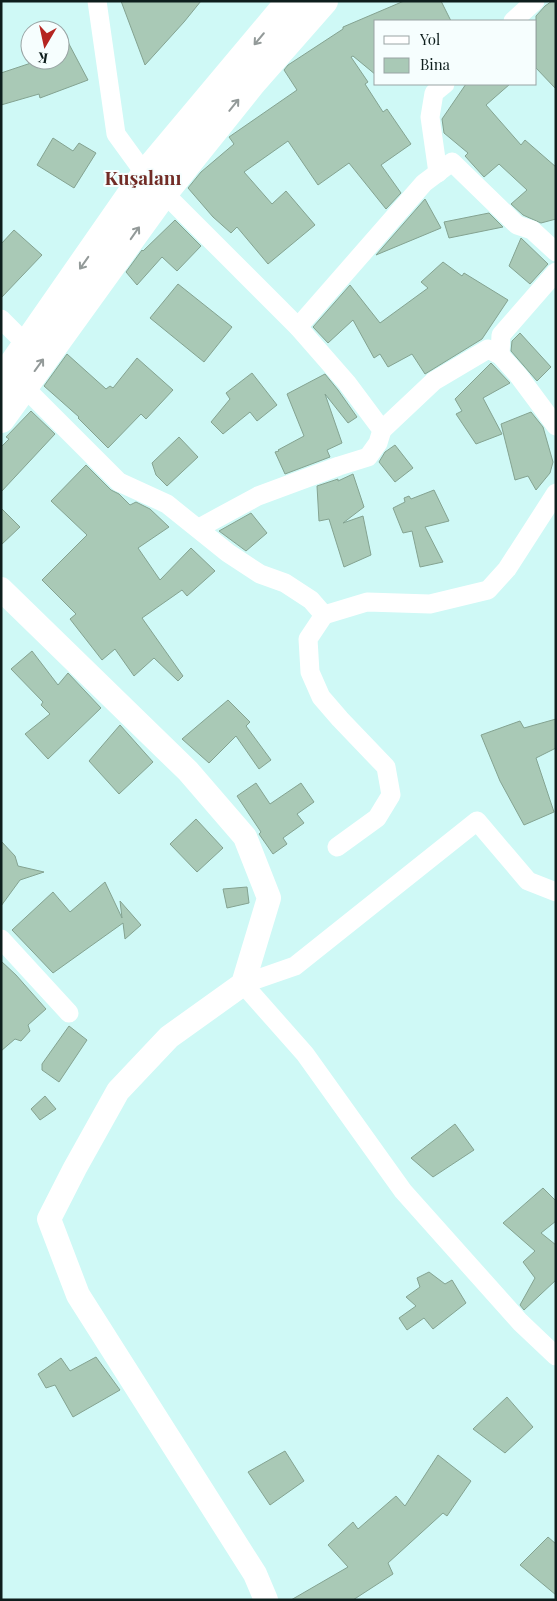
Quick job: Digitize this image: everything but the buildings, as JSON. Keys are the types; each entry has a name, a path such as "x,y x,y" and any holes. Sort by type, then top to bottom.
{"highway":[{"path":"1,419 11,380 27,345 154,183 290,1"},
{"path":"11,380 90,296 154,183 252,82 324,1"}],"street":[{"path":"97,1 116,134 154,183 298,327 347,383 382,430"},
{"path":"514,20 535,1"},
{"path":"438,172 430,117 434,93 444,85"},
{"path":"298,327 424,183 452,162 517,225 532,230 556,252"},
{"path":"500,355 501,335 556,272"},
{"path":"1,319 27,345"},
{"path":"198,528 258,496 368,457 378,443 382,430 434,382 488,349 500,355 518,375 556,426"},
{"path":"11,380 119,482 167,504 228,554 260,574 285,583 311,600 324,615"},
{"path":"337,847 377,818 391,795 386,767 340,720 321,697 310,672 308,639 324,615 367,602 430,604 488,590 508,569 556,493"},
{"path":"1,589 188,771 245,837 269,898 243,984"},
{"path":"266,1600 255,1574 78,1295 49,1219 74,1168 118,1091 169,1038 243,984 295,966 477,821 528,881 556,892"},
{"path":"1,939 70,1013"},
{"path":"243,984 305,1054 403,1191 520,1322 556,1356"}],"district":[{"name":"Kuşalanı","path":"143,178"}]}
